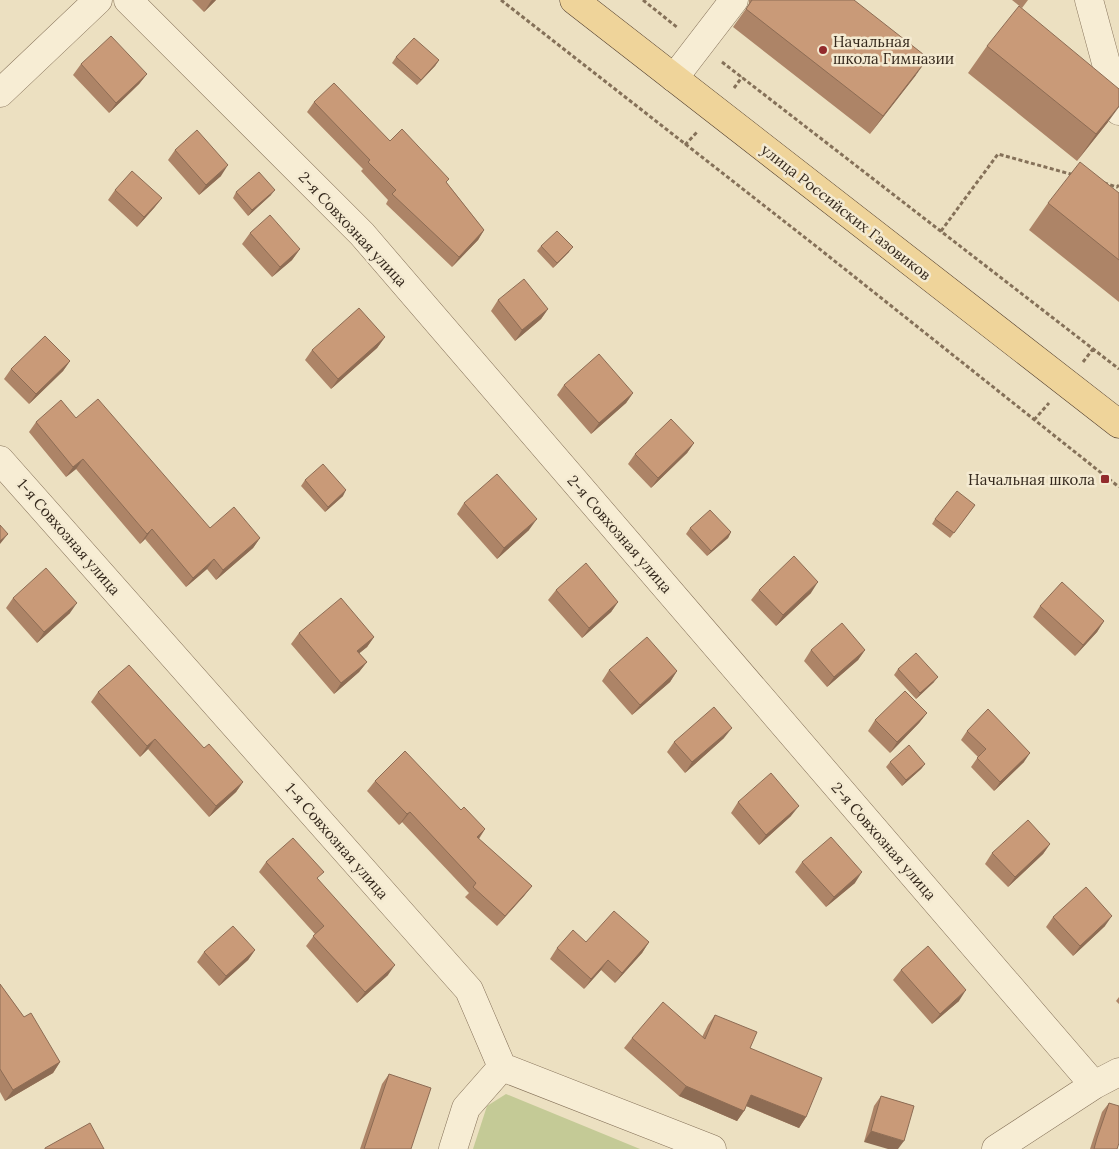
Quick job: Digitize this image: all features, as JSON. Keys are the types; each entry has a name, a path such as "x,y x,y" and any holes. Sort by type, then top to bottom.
{"main road":[{"name":"улица Российских Газовиков","path":"574,0 1119,424"}],"street":[{"path":"0,93 98,0"},
{"name":"2-я Совхозная улица","path":"128,0 362,234 1094,1085"},
{"path":"674,78 734,0"},
{"path":"1089,0 1119,111"},
{"name":"1-я Совхозная улица","path":"0,460 469,990 502,1067"},
{"path":"453,1149 466,1108 502,1067 712,1149"},
{"path":"996,1149 1094,1085 1119,1072"}],"path":[{"path":"501,0 812,243 1119,487"},
{"path":"643,0 676,27"},
{"path":"700,44 1119,369"},
{"path":"941,231 998,154 1081,177"},
{"path":"1099,182 1117,187 1119,185"}],"green space":[{"path":"506,1094 640,1149 473,1149 487,1106"}],"building":[{"name":"Начальная школа Гимназии","path":"752,0 854,0 928,58 883,116 746,9"},
{"path":"1019,6 1119,89 1119,106 1096,134 987,46"},
{"path":"111,36 147,74 116,103 81,64"},
{"path":"414,38 439,60 421,80 396,57"},
{"path":"334,83 390,141 402,129 449,179 446,182 484,230 459,257 392,194 396,190 314,102"},
{"path":"197,130 228,165 206,185 175,150"},
{"path":"1080,162 1119,193 1119,260 1048,203"},
{"path":"132,171 162,198 144,217 115,190"},
{"path":"259,172 275,190 252,210 236,192"},
{"path":"270,215 300,249 280,267 250,233"},
{"path":"557,231 573,247 557,263 541,246"},
{"path":"524,279 548,309 522,330 498,300"},
{"path":"359,308 385,337 338,379 312,350"},
{"path":"45,336 70,361 36,394 11,369"},
{"path":"599,354 633,393 599,423 564,385"},
{"path":"98,399 210,528 234,507 260,538 223,570 214,559 193,578 152,529 147,534 83,459 73,467 36,422 61,400 76,418"},
{"path":"671,419 694,443 658,478 635,454"},
{"path":"323,464 346,490 328,507 305,480"},
{"path":"497,474 537,519 504,548 464,503"},
{"path":"957,491 975,505 954,533 935,519"},
{"path":"710,510 731,532 711,551 690,528"},
{"path":"0,525 8,534 0,541"},
{"path":"794,556 818,582 783,615 759,590"},
{"path":"586,563 618,602 589,628 556,590"},
{"path":"46,568 77,603 44,632 13,598"},
{"path":"1062,582 1104,621 1083,645 1040,606"},
{"path":"341,598 374,637 357,651 367,662 341,683 299,633"},
{"path":"842,623 865,650 834,677 811,650"},
{"path":"647,637 677,671 640,705 609,670"},
{"path":"916,653 938,677 920,693 898,669"},
{"path":"129,665 204,748 209,744 243,782 216,806 155,739 147,746 98,692"},
{"path":"905,691 927,713 897,742 875,720"},
{"path":"714,707 732,728 692,762 674,742"},
{"path":"988,709 1030,753 1000,782 977,758 986,749 967,731"},
{"path":"909,745 925,764 906,780 890,762"},
{"path":"405,751 461,810 464,807 485,829 477,837 532,886 505,916 473,887 476,883 410,812 407,814 375,781"},
{"path":"771,773 799,806 766,835 738,802"},
{"path":"1028,820 1050,844 1015,877 992,853"},
{"path":"831,837 862,872 834,897 802,862"},
{"path":"293,838 324,872 317,878 395,965 365,992 313,936 324,926 266,862"},
{"path":"1086,887 1112,916 1080,946 1053,917"},
{"path":"614,911 649,942 622,973 608,960 591,979 557,948 573,930 586,942"},
{"path":"233,926 255,950 226,976 204,952"},
{"path":"928,946 966,990 940,1014 901,970"},
{"path":"0,984 24,1017 31,1013 60,1062 13,1090 0,1069"},
{"path":"663,1002 705,1039 715,1015 757,1032 750,1048 822,1078 806,1117 751,1095 744,1111 686,1086 632,1038"},
{"path":"389,1074 431,1088 411,1149 364,1149"},
{"path":"881,1096 914,1106 904,1141 871,1131"},
{"path":"1109,1103 1119,1106 1119,1143 1117,1149 1094,1149 1097,1138"},
{"path":"90,1123 104,1149 45,1149 45,1148"}],"place":[{"name":"Начальная школа Гимназии","path":"823,50"},
{"name":"Начальная школа","path":"1105,479"}]}
